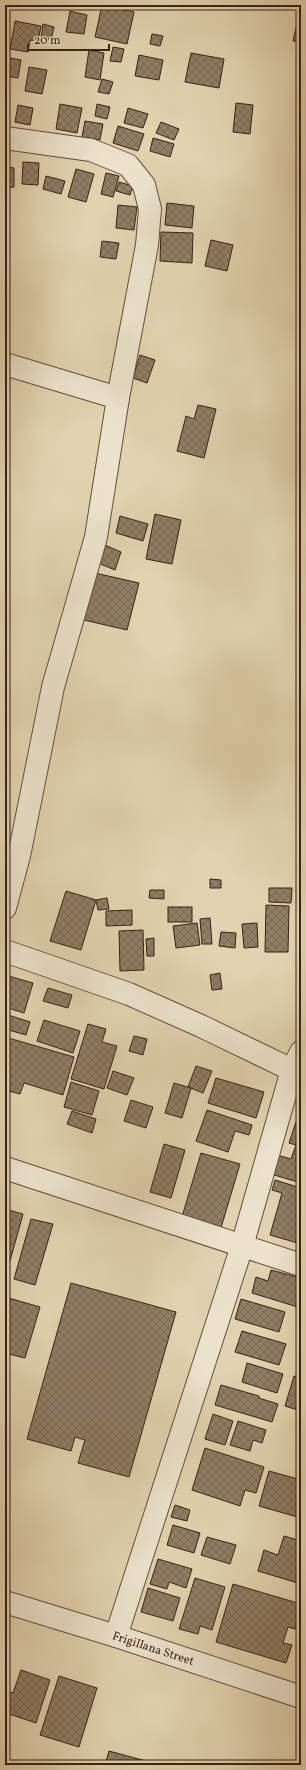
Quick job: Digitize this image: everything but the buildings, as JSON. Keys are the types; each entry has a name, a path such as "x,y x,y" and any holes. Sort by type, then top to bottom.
{"street":[{"path":"5,138 91,150 128,165 144,185 150,209 147,245 118,398 96,537 53,687 12,854 5,908"},
{"path":"5,364 118,398"},
{"path":"5,951 129,994 201,1026 297,1061 242,1246 116,1636"},
{"path":"5,1168 301,1265"},
{"name":"Frigillana Street","path":"5,1602 116,1636 301,1697"}]}
